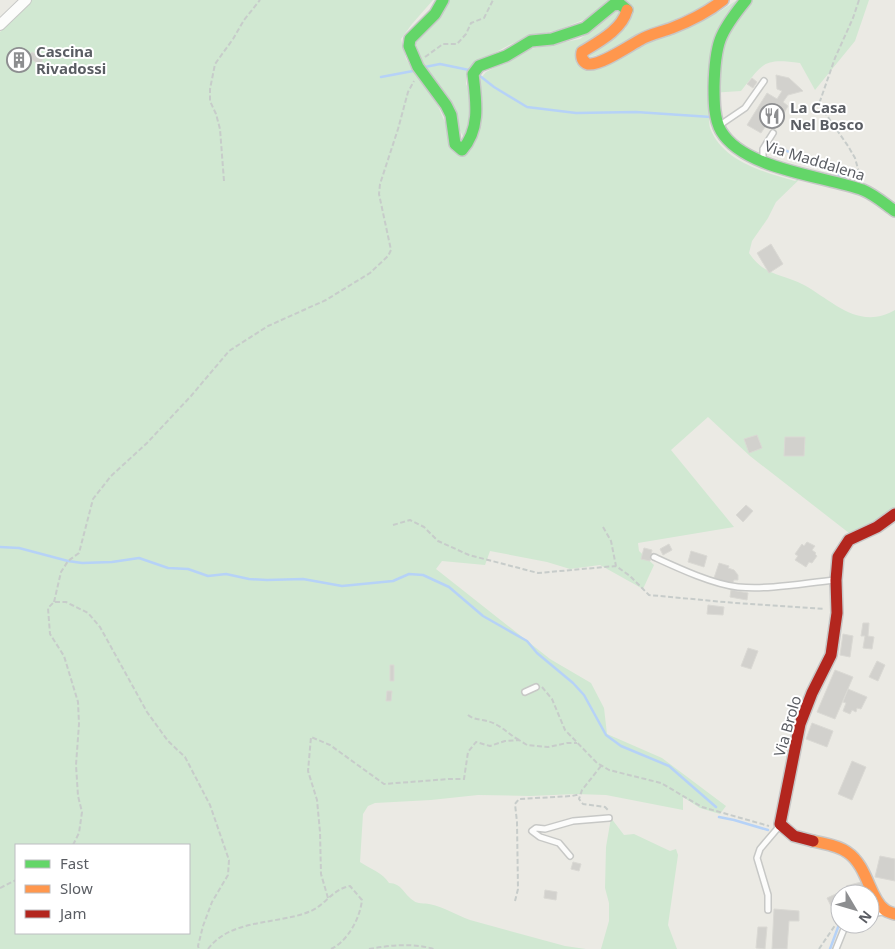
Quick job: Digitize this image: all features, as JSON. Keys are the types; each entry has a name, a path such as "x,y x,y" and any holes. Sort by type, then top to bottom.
{"street":[{"path":"0,25 26,0"},
{"path":"443,0 435,14 410,39 409,46 419,68 451,115 455,144 462,150 467,146 472,136 477,100 473,74 479,66 506,56 531,41 552,39 585,28 614,5 620,4 627,10 627,15 622,22 609,34 582,52 580,57 589,64 600,62 643,38 674,27 713,8 724,0"},
{"name":"Via Maddalena","path":"746,0 727,23 720,35 718,44 715,113 728,141 737,148 763,161 866,192 895,212"},
{"name":"Via Brolo","path":"867,884 860,866 849,853 834,846 795,837 780,824 800,724 812,693 831,655 836,609 838,557 849,540 876,528 895,514"},
{"name":"Via Brolo","path":"880,905 892,912"}],"lane":[{"path":"719,125 745,108 764,81"},
{"path":"763,161 763,149 774,133"},
{"path":"654,557 704,578 736,587 758,587 836,580"},
{"path":"525,692 536,687"},
{"path":"570,856 558,843 540,837 532,831 536,828 545,830 573,821 608,818"},
{"path":"768,910 768,895 757,858 760,848 777,829"},
{"path":"836,949 842,934"}],"path":[{"path":"224,181 220,129 210,101 210,89 216,64 244,20 260,0"},
{"path":"74,844 79,833 82,812 78,796 76,765 79,724 78,702 64,656 50,634 48,608 54,602 62,572 68,561 79,553 93,499 111,476 147,443 191,396 229,351 268,326 326,300 370,273 388,256 391,250 379,194 380,184 408,92 423,58 443,44 457,44 466,34 471,23 484,18 493,0"},
{"path":"859,0 835,58 819,104 855,158 862,182"},
{"path":"393,524 410,520 424,527 438,541 469,555 538,573 616,566 630,576 649,595 780,607 836,609"},
{"path":"603,527 610,541 616,566"},
{"path":"54,602 66,602 88,613 100,628 147,712 168,741 185,757 210,805 229,860 228,875 212,902 203,926 198,946 200,949"},
{"path":"536,687 540,685 545,689 552,699 565,730 601,766 609,770 661,783 702,807 777,829"},
{"path":"468,715 474,719 495,724 509,735 527,745 548,747 577,743"},
{"path":"328,898 321,874 317,800 308,771 311,737 330,745 384,784 449,778 464,779 468,752 476,742 490,746 505,741 519,740"},
{"path":"601,766 593,774 580,794 579,799 583,804 605,807 611,815 608,818"},
{"path":"515,901 518,889 515,804 519,799 580,794"},
{"path":"0,888 15,880"},
{"path":"208,949 213,942 235,928 271,922 312,910 341,888 350,886 362,900 361,912 352,929 337,946 331,949"},
{"path":"819,949 830,933"},
{"path":"369,949 422,945 434,949"}],"green space":[{"path":"32,0 433,0 401,39 406,59 438,106 459,155 481,78 486,72 530,49 580,39 617,11 621,12 581,64 719,12 737,0 869,0 855,41 815,90 800,63 771,62 754,74 741,91 710,93 709,120 710,128 716,140 734,157 746,164 770,174 795,181 806,173 776,202 768,218 752,241 749,253 755,261 767,271 796,281 858,316 882,316 895,310 895,507 873,522 849,533 750,456 708,417 671,450 734,527 638,543 639,551 654,565 643,589 600,565 570,569 547,562 490,551 485,565 442,561 436,569 550,659 591,683 604,708 607,734 662,758 726,806 720,814 700,808 683,797 683,810 606,795 576,794 530,796 478,795 375,803 368,806 363,814 360,862 380,874 389,883 400,887 415,902 440,907 470,920 565,946 586,949 0,949 0,32"},
{"path":"450,0 614,0 588,18 558,30 531,36 511,44 471,66 466,73 466,84 472,96 470,119 466,135 463,136 421,62 416,43"},
{"path":"624,0 717,0 590,57 589,53 626,28"},
{"path":"611,818 624,835 634,834 670,851 676,849 678,855 668,925 677,949 601,949 609,921 609,903 605,888 606,847"}],"building":[{"name":"Cascina Rivadossi","path":"18,48 28,51 21,72 11,69"},
{"path":"32,52 43,59 40,65 28,57"},
{"path":"776,75 789,78 803,91 788,95 783,102 788,106 775,129 767,124 761,133 747,125 767,93 777,99 782,91 777,89"},
{"path":"752,78 757,82 753,88 747,84"},
{"path":"771,244 783,264 769,273 757,253"},
{"path":"757,435 762,448 749,453 744,439"},
{"path":"785,437 805,437 804,456 784,456"},
{"path":"746,505 753,511 743,522 736,515"},
{"path":"807,542 815,546 812,550 817,556 806,567 795,560 798,556 795,554 802,544 804,546"},
{"path":"669,544 672,550 663,555 660,549"},
{"path":"644,548 652,550 650,561 641,559"},
{"path":"691,551 707,556 704,567 688,562"},
{"path":"719,563 729,566 728,568 734,570 738,575 738,580 734,580 732,584 714,578"},
{"path":"731,590 748,593 747,600 730,597"},
{"path":"708,605 724,607 723,615 707,614"},
{"path":"863,623 869,623 868,636 874,637 872,649 863,648 865,636 861,636"},
{"path":"843,634 853,636 850,657 840,655"},
{"path":"748,648 758,651 751,669 741,666"},
{"path":"877,661 885,665 878,681 869,677"},
{"path":"390,665 394,665 394,681 390,681"},
{"path":"835,670 853,677 835,719 817,712"},
{"path":"848,689 867,697 861,709 857,708 856,712 852,710 850,714 843,711 846,703 843,702"},
{"path":"387,691 392,691 391,701 386,701"},
{"path":"812,723 833,731 827,747 806,739"},
{"path":"852,761 866,767 852,800 838,794"},
{"path":"880,856 895,859 895,881 875,877"},
{"path":"573,862 581,864 579,871 571,869"},
{"path":"865,881 866,884 854,884"},
{"path":"545,890 557,892 556,900 544,898"},
{"path":"774,909 799,911 799,921 789,921 787,949 772,949"},
{"path":"758,927 767,927 765,949 756,948"}],"waterway":[{"path":"425,67 440,64 469,70"},
{"path":"381,77 413,71"},
{"path":"480,76 527,107 576,113 636,112 711,117"},
{"path":"778,146 846,178"},
{"path":"0,547 19,548 82,563 112,562 139,558 168,568 188,569 208,576 226,574 249,579 303,579 342,586 393,581 409,574 423,575 449,587 483,616 527,641 537,653 573,683 584,695 606,735 621,746 669,766 716,807"},
{"path":"719,817 768,830"},
{"path":"830,949 836,934"}],"traffic: fast":[{"path":"443,0 435,14 410,39 409,46 418,67 446,105 451,115 455,144 462,150 468,142 475,124 476,104 473,74 479,66 506,56 531,41 552,39 585,28 613,5 620,4 627,10"},
{"path":"746,0 724,30 717,49 714,98 716,115 721,131 732,144 748,155 786,170 863,190 895,211"}],"traffic: slow":[{"path":"627,10 620,24 615,29 602,40 582,52 584,62 593,64 607,59 644,38 692,19 723,0"},
{"path":"813,841 839,848 854,858 860,865 879,904 887,911 895,914"}],"traffic: jam":[{"path":"813,841 794,836 780,824 800,724 812,693 831,655 837,613 836,580 838,557 849,540 877,527 895,514"}],"place":[{"name":"Cascina Rivadossi","path":"19,60"},
{"name":"La Casa Nel Bosco","path":"772,116"}]}
